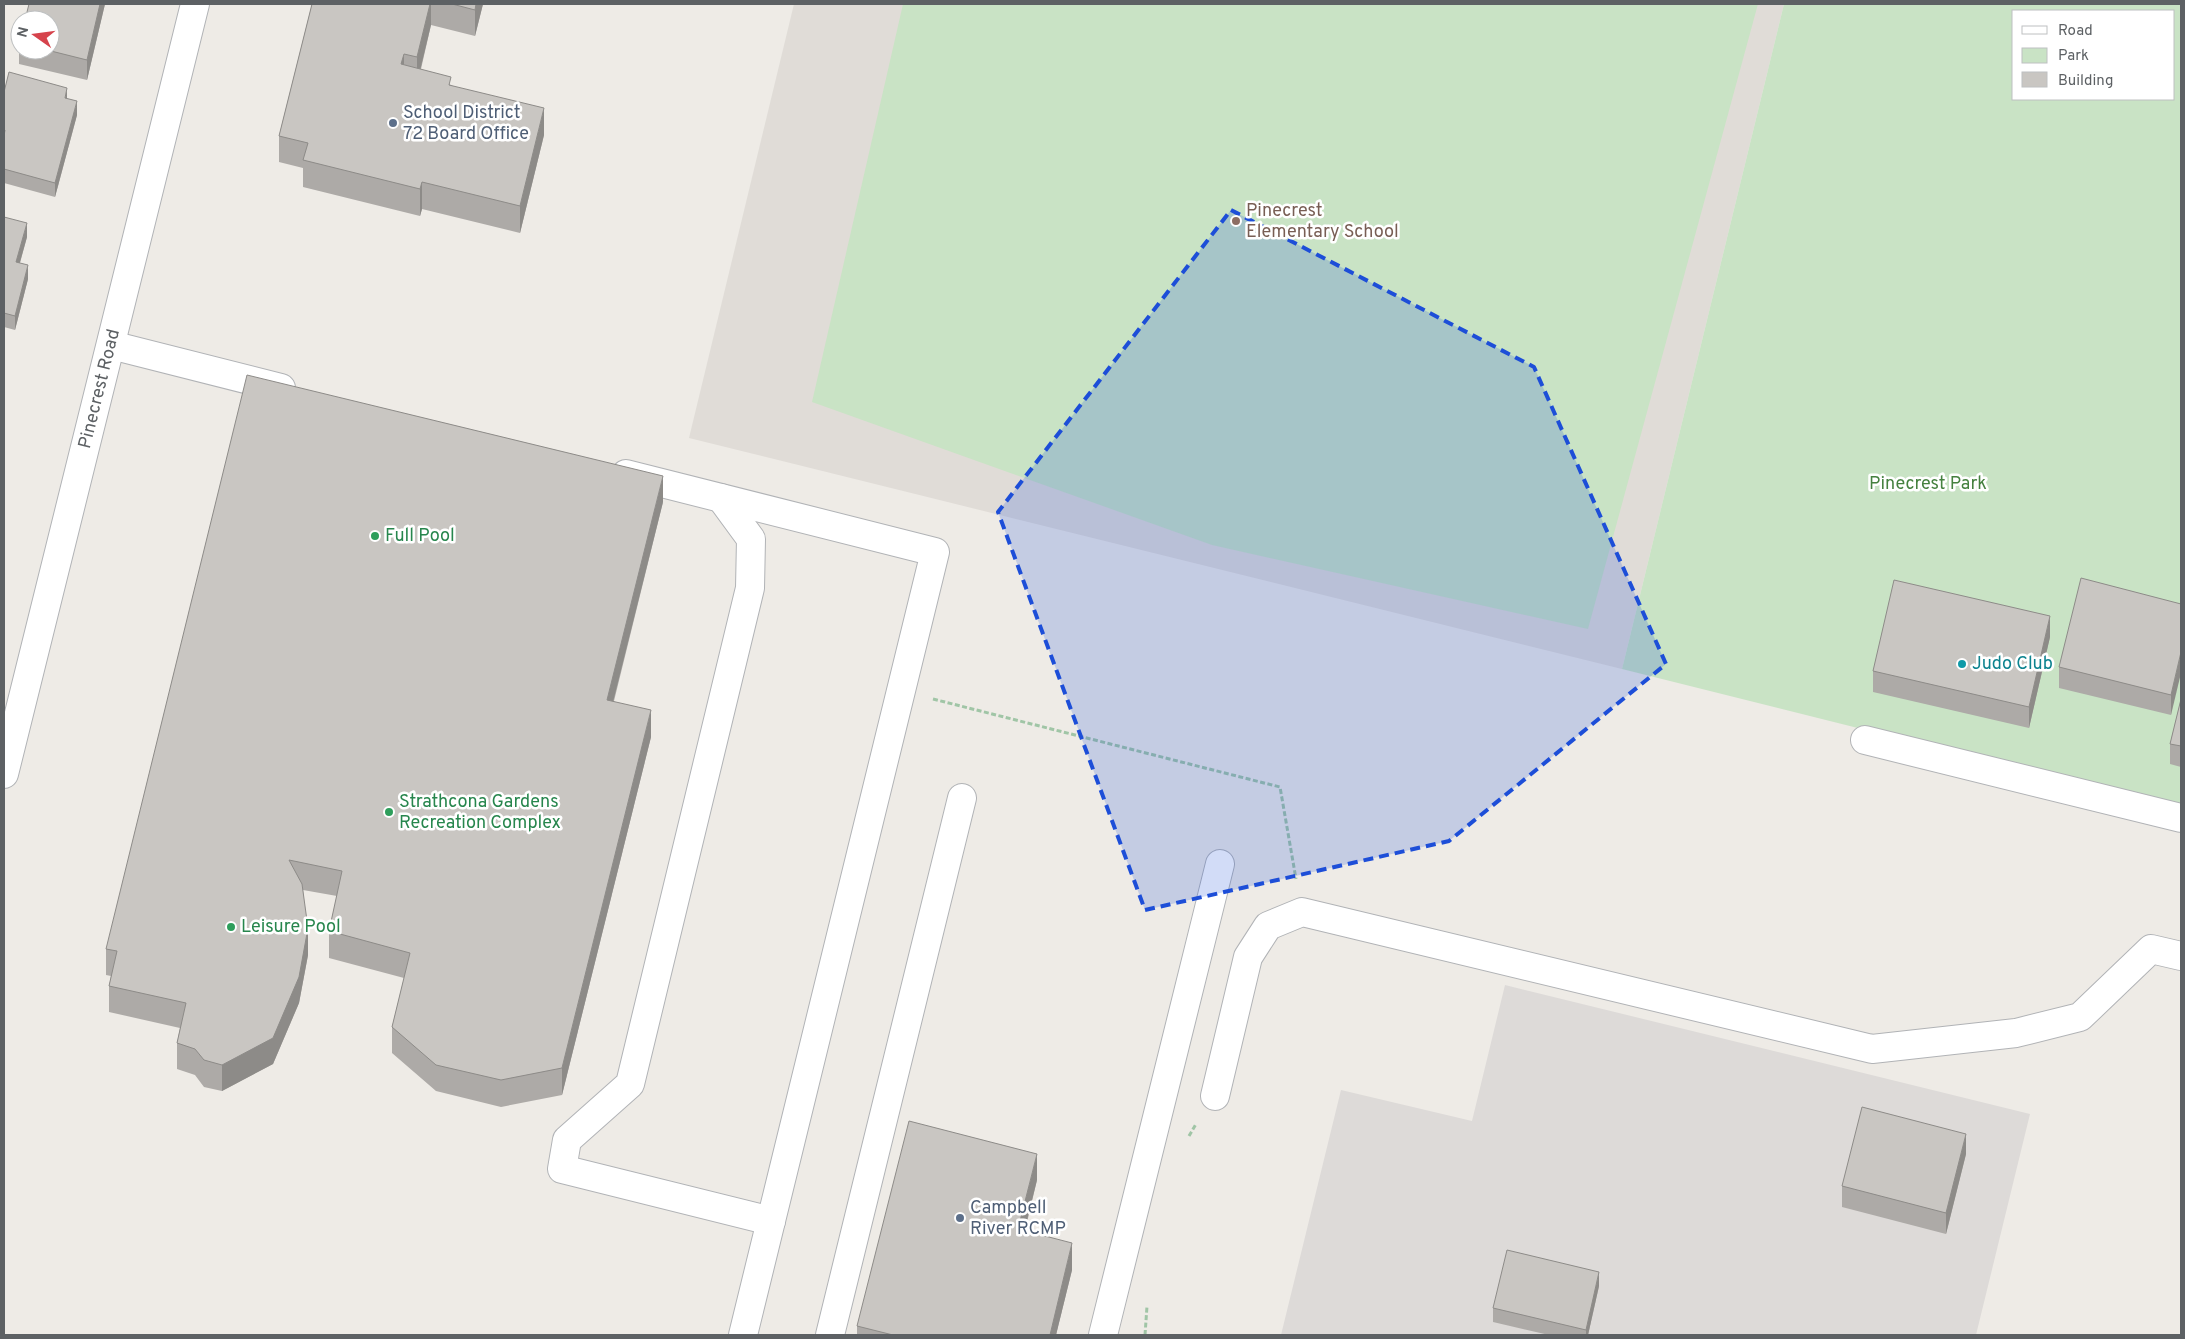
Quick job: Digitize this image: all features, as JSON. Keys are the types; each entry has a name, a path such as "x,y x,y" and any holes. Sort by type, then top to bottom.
{"street":[{"name":"Pinecrest Road","path":"4,774 195,4"},
{"path":"111,345 304,394"},
{"path":"605,469 935,552 743,1335"},
{"path":"721,498 751,539 750,588 630,1084 567,1140 562,1169 771,1221"},
{"path":"1865,740 2181,818"},
{"path":"830,1335 962,798"},
{"path":"1103,1335 1220,864"},
{"path":"1215,1096 1248,957 1268,926 1302,912 1872,1049 2016,1033 2080,1018 2151,950 2181,956"}],"path":[{"path":"901,691 1280,787 1302,912"}],"highlighted area":[{"path":"1231,210 1534,367 1666,664 1449,841 1145,910 998,512"}],"shaded area":[{"name":"Pinecrest Elementary School","path":"794,4 1784,4 1622,669 689,438"},
{"path":"1505,985 2030,1114 1976,1335 1281,1335 1341,1090 1472,1121"}],"green space":[{"name":"Pinecrest Elementary School","path":"903,4 1758,4 1588,629 1212,545 812,402"},
{"name":"Pinecrest Park","path":"1784,4 2181,4 2181,809 1622,669"}],"building":[{"path":"29,4 100,4 87,60 60,53 60,10 28,10"},
{"name":"School District 72 Board Office","path":"312,4 430,4 417,57 404,54 401,64 451,77 449,85 544,108 520,206 422,182 420,189 303,160 308,143 279,136"},
{"path":"452,4 476,4 475,10"},
{"path":"9,72 67,88 65,98 77,101 55,183 4,169 4,92"},
{"path":"4,217 27,223 16,262 28,265 15,316 4,313"},
{"name":"Strathcona Gardens Recreation Complex","path":"247,375 663,476 607,700 651,710 562,1068 501,1080 436,1065 392,1027 410,953 329,931 342,871 289,860 302,884 308,928 299,977 273,1038 222,1065 204,1060 195,1049 177,1043 186,1003 109,986 117,951 106,949"},
{"path":"2081,578 2181,604 2181,652 2171,695 2059,667"},
{"name":"Judo Club","path":"1894,580 2050,616 2029,707 1873,671"},
{"path":"2181,699 2181,746 2170,744"},
{"path":"1862,1107 1966,1134 1946,1213 1842,1186"},
{"name":"Campbell River RCMP","path":"909,1121 1037,1154 1018,1229 1072,1243 1050,1335 893,1335 857,1326"},
{"path":"1507,1250 1599,1272 1586,1330 1493,1308"}],"place":[{"name":"School District 72 Board Office","path":"393,123"},
{"name":"Pinecrest Elementary School","path":"1236,221"},
{"name":"Full Pool","path":"375,536"},
{"name":"Judo Club","path":"1962,664"},
{"name":"Strathcona Gardens Recreation Complex","path":"389,812"},
{"name":"Leisure Pool","path":"231,927"},
{"name":"Campbell River RCMP","path":"960,1218"}]}
